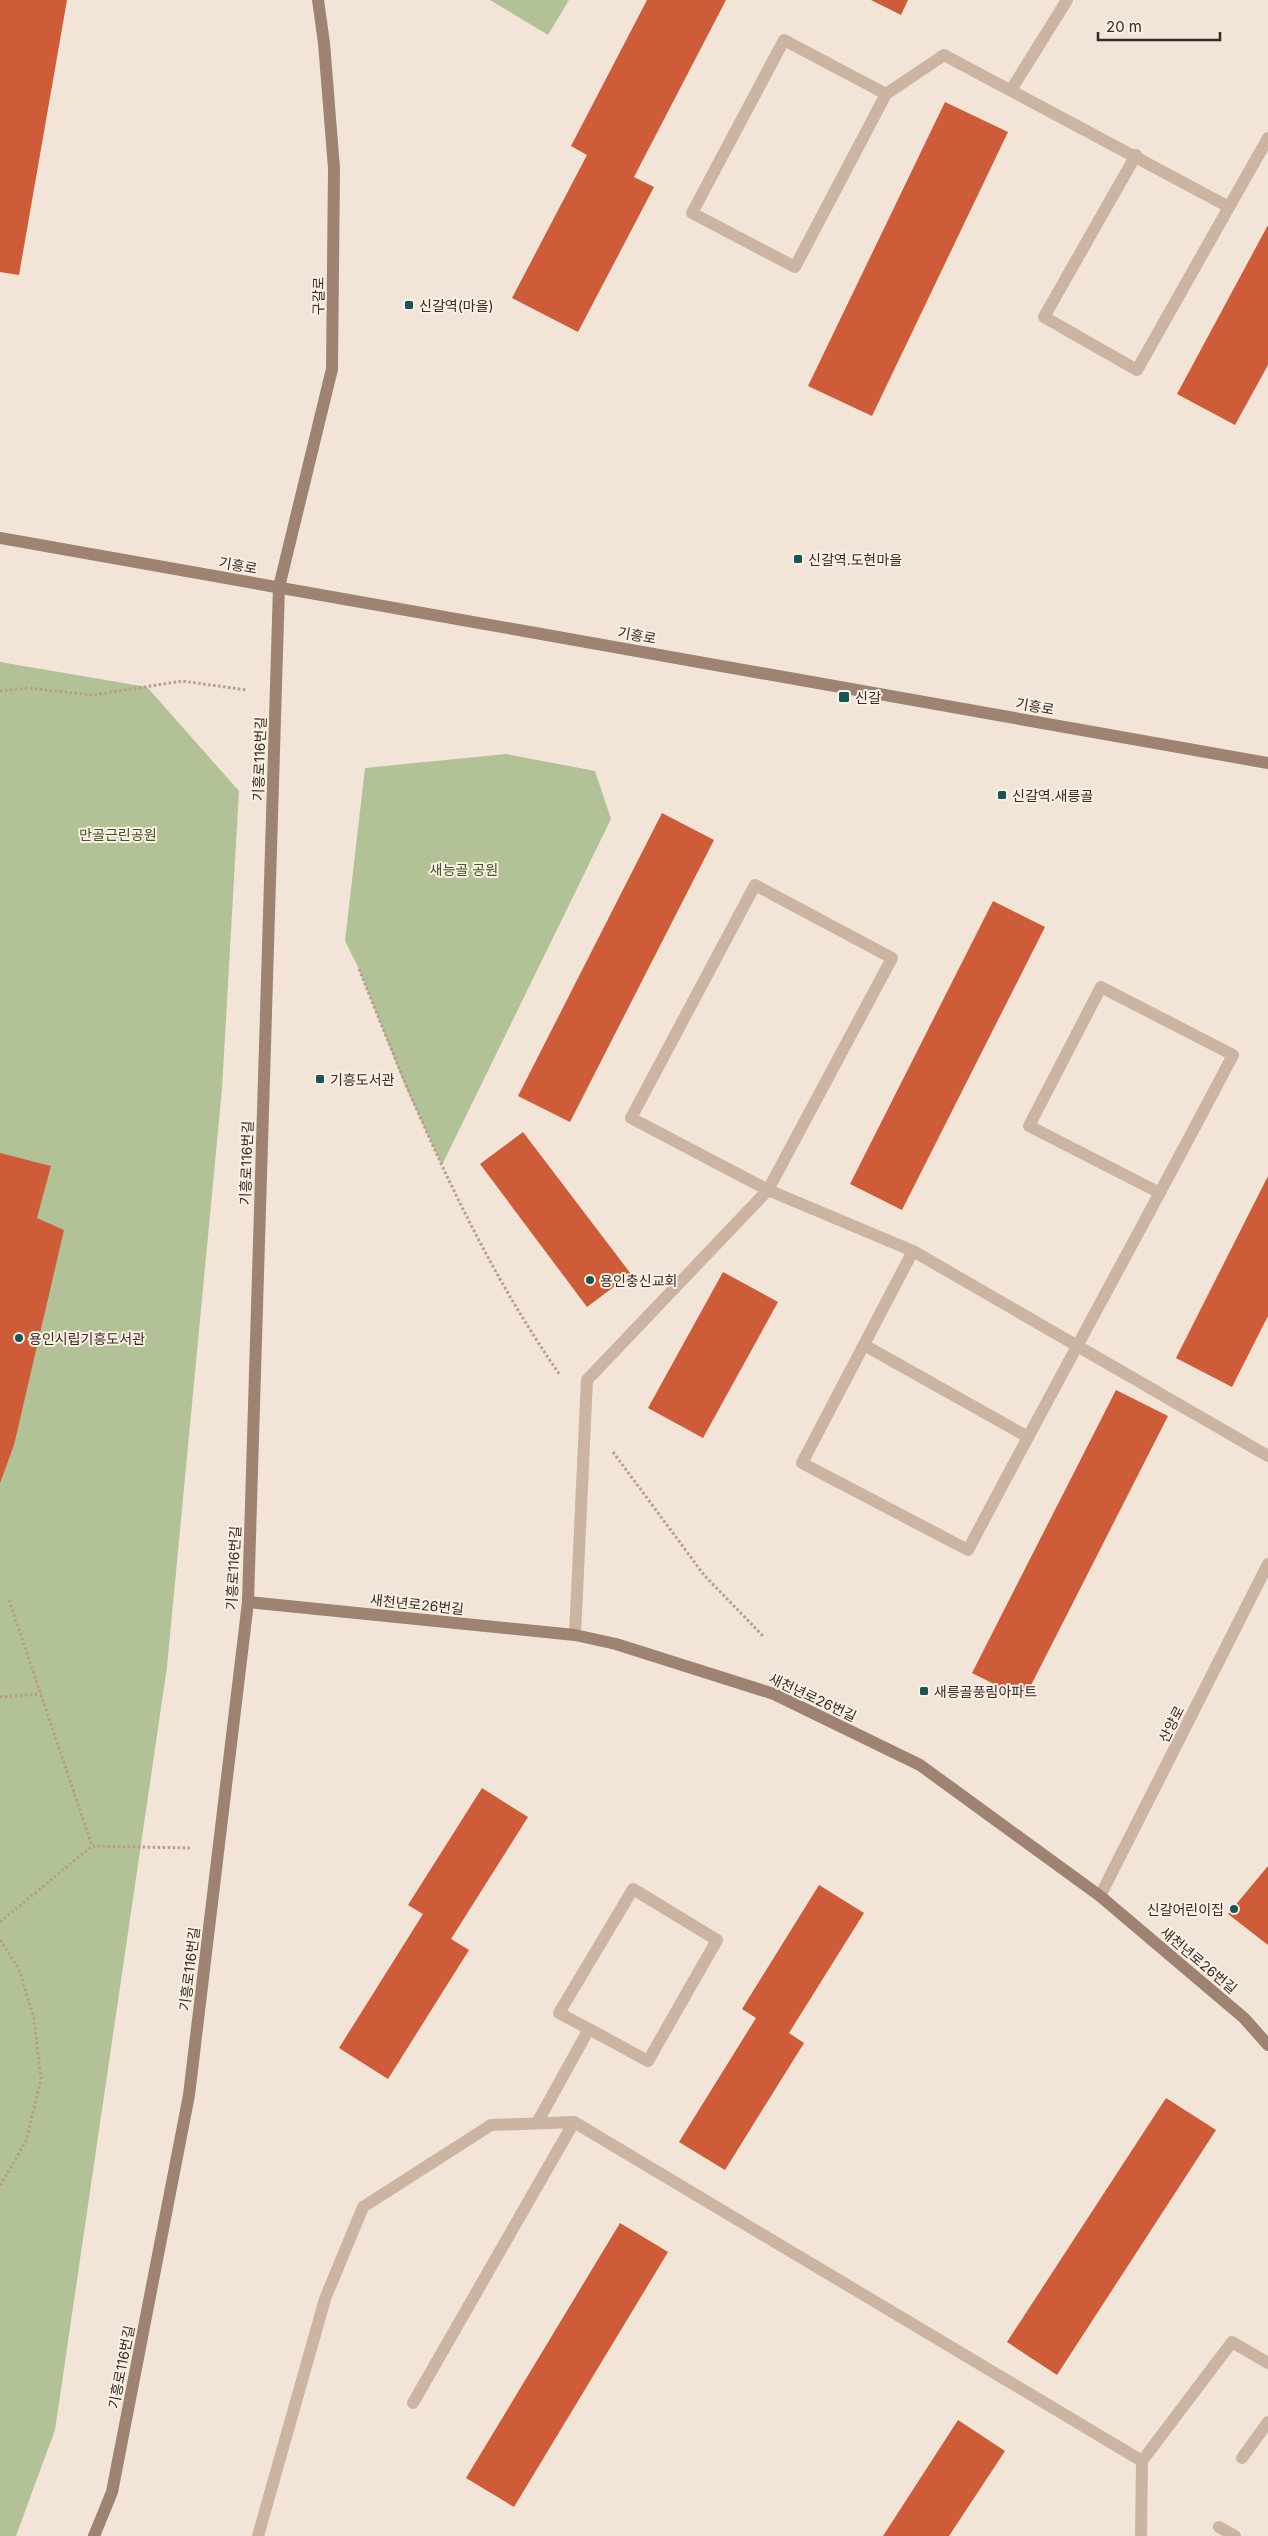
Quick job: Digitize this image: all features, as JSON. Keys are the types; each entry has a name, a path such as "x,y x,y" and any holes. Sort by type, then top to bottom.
{"street":[{"name":"구갈로","path":"279,587 332,369 334,168 324,43 318,0"},
{"path":"1011,90 1067,0"},
{"path":"886,94 784,40 692,213 795,267 886,94 944,55 1136,155 1229,207"},
{"path":"1136,155 1044,317 1137,370 1268,138"},
{"name":"기흥로","path":"0,538 1268,762"},
{"name":"기흥로116번길","path":"94,2536 112,2492 189,2095 248,1602 279,587"},
{"path":"575,1635 587,1380 768,1190 892,958 755,885 631,1118 768,1190 913,1251 1268,1456"},
{"path":"913,1251 802,1463 968,1550 1076,1344 1160,1193 1233,1055 1101,987 1029,1126 1160,1193"},
{"path":"864,1345 1028,1437"},
{"name":"산양로","path":"1100,1896 1268,1564"},
{"name":"새천년로26번길","path":"248,1602 575,1635 616,1644 774,1694 920,1765 1100,1896 1244,2018 1268,2045"},
{"path":"633,1888 717,1940 648,2061 589,2029 559,2013 633,1888"},
{"path":"537,2123 589,2029"},
{"path":"413,2403 574,2122"},
{"path":"258,2536 325,2299 363,2206 491,2125 574,2122 1142,2461"},
{"path":"1141,2536 1142,2461 1232,2342 1268,2363"},
{"path":"1242,2458 1268,2422"},
{"path":"1219,2527 1234,2536"}],"path":[{"path":"0,691 27,688 93,695 182,681 276,694"},
{"path":"359,969 406,1086 468,1221 535,1339 586,1412"},
{"path":"613,1451 704,1575 764,1637"},
{"path":"9,1600 92,1846"},
{"path":"0,1697 41,1694"},
{"path":"0,1922 92,1846 218,1849"},
{"path":"0,1940 19,1968 34,2020 41,2079 26,2141 0,2186"}],"green space":[{"path":"490,0 569,0 548,35"},
{"name":"만골근린공원","path":"0,662 147,687 239,791 222,1089 167,1667 55,2430 16,2536 0,2536"},
{"name":"새능골 공원","path":"506,754 595,771 611,819 442,1165 405,1086 359,969 345,941 365,768"}],"building":[{"path":"0,0 67,0 19,275 0,272"},
{"path":"647,0 726,0 634,177 654,187 578,332 512,298 587,155 571,146"},
{"path":"871,0 908,0 901,15"},
{"path":"945,102 1008,132 872,416 808,386"},
{"path":"1268,225 1268,365 1235,425 1177,394"},
{"path":"662,813 714,840 570,1122 518,1096"},
{"path":"993,901 1045,927 902,1210 850,1184"},
{"path":"523,1132 631,1274 587,1307 480,1164"},
{"name":"용인시립기흥도서관","path":"0,1153 51,1166 37,1218 64,1230 14,1445 0,1483"},
{"path":"1268,1176 1268,1316 1232,1387 1176,1358"},
{"path":"723,1272 778,1302 703,1438 648,1408"},
{"path":"1116,1390 1168,1416 1024,1699 972,1673"},
{"path":"482,1788 528,1817 451,1939 469,1950 388,2079 339,2048 423,1914 408,1905"},
{"path":"1268,1866 1268,1945 1228,1914"},
{"path":"819,1885 864,1913 789,2033 804,2043 725,2170 679,2142 756,2018 742,2009"},
{"path":"1166,2098 1216,2130 1057,2375 1007,2342"},
{"path":"620,2223 668,2252 514,2507 466,2478"},
{"path":"958,2420 1005,2451 949,2536 883,2536"}],"place":[{"name":"신갈역(마을)","path":"409,305"},
{"name":"신갈역.도현마을","path":"798,559"},
{"name":"신갈","path":"844,697"},
{"name":"신갈역.새릉골","path":"1002,795"},
{"name":"기흥도서관","path":"320,1079"},
{"name":"용인충신교회","path":"590,1280"},
{"name":"용인시립기흥도서관","path":"19,1338"},
{"name":"새릉골풍림아파트","path":"924,1691"},
{"name":"신갈어린이집","path":"1234,1909"}]}
